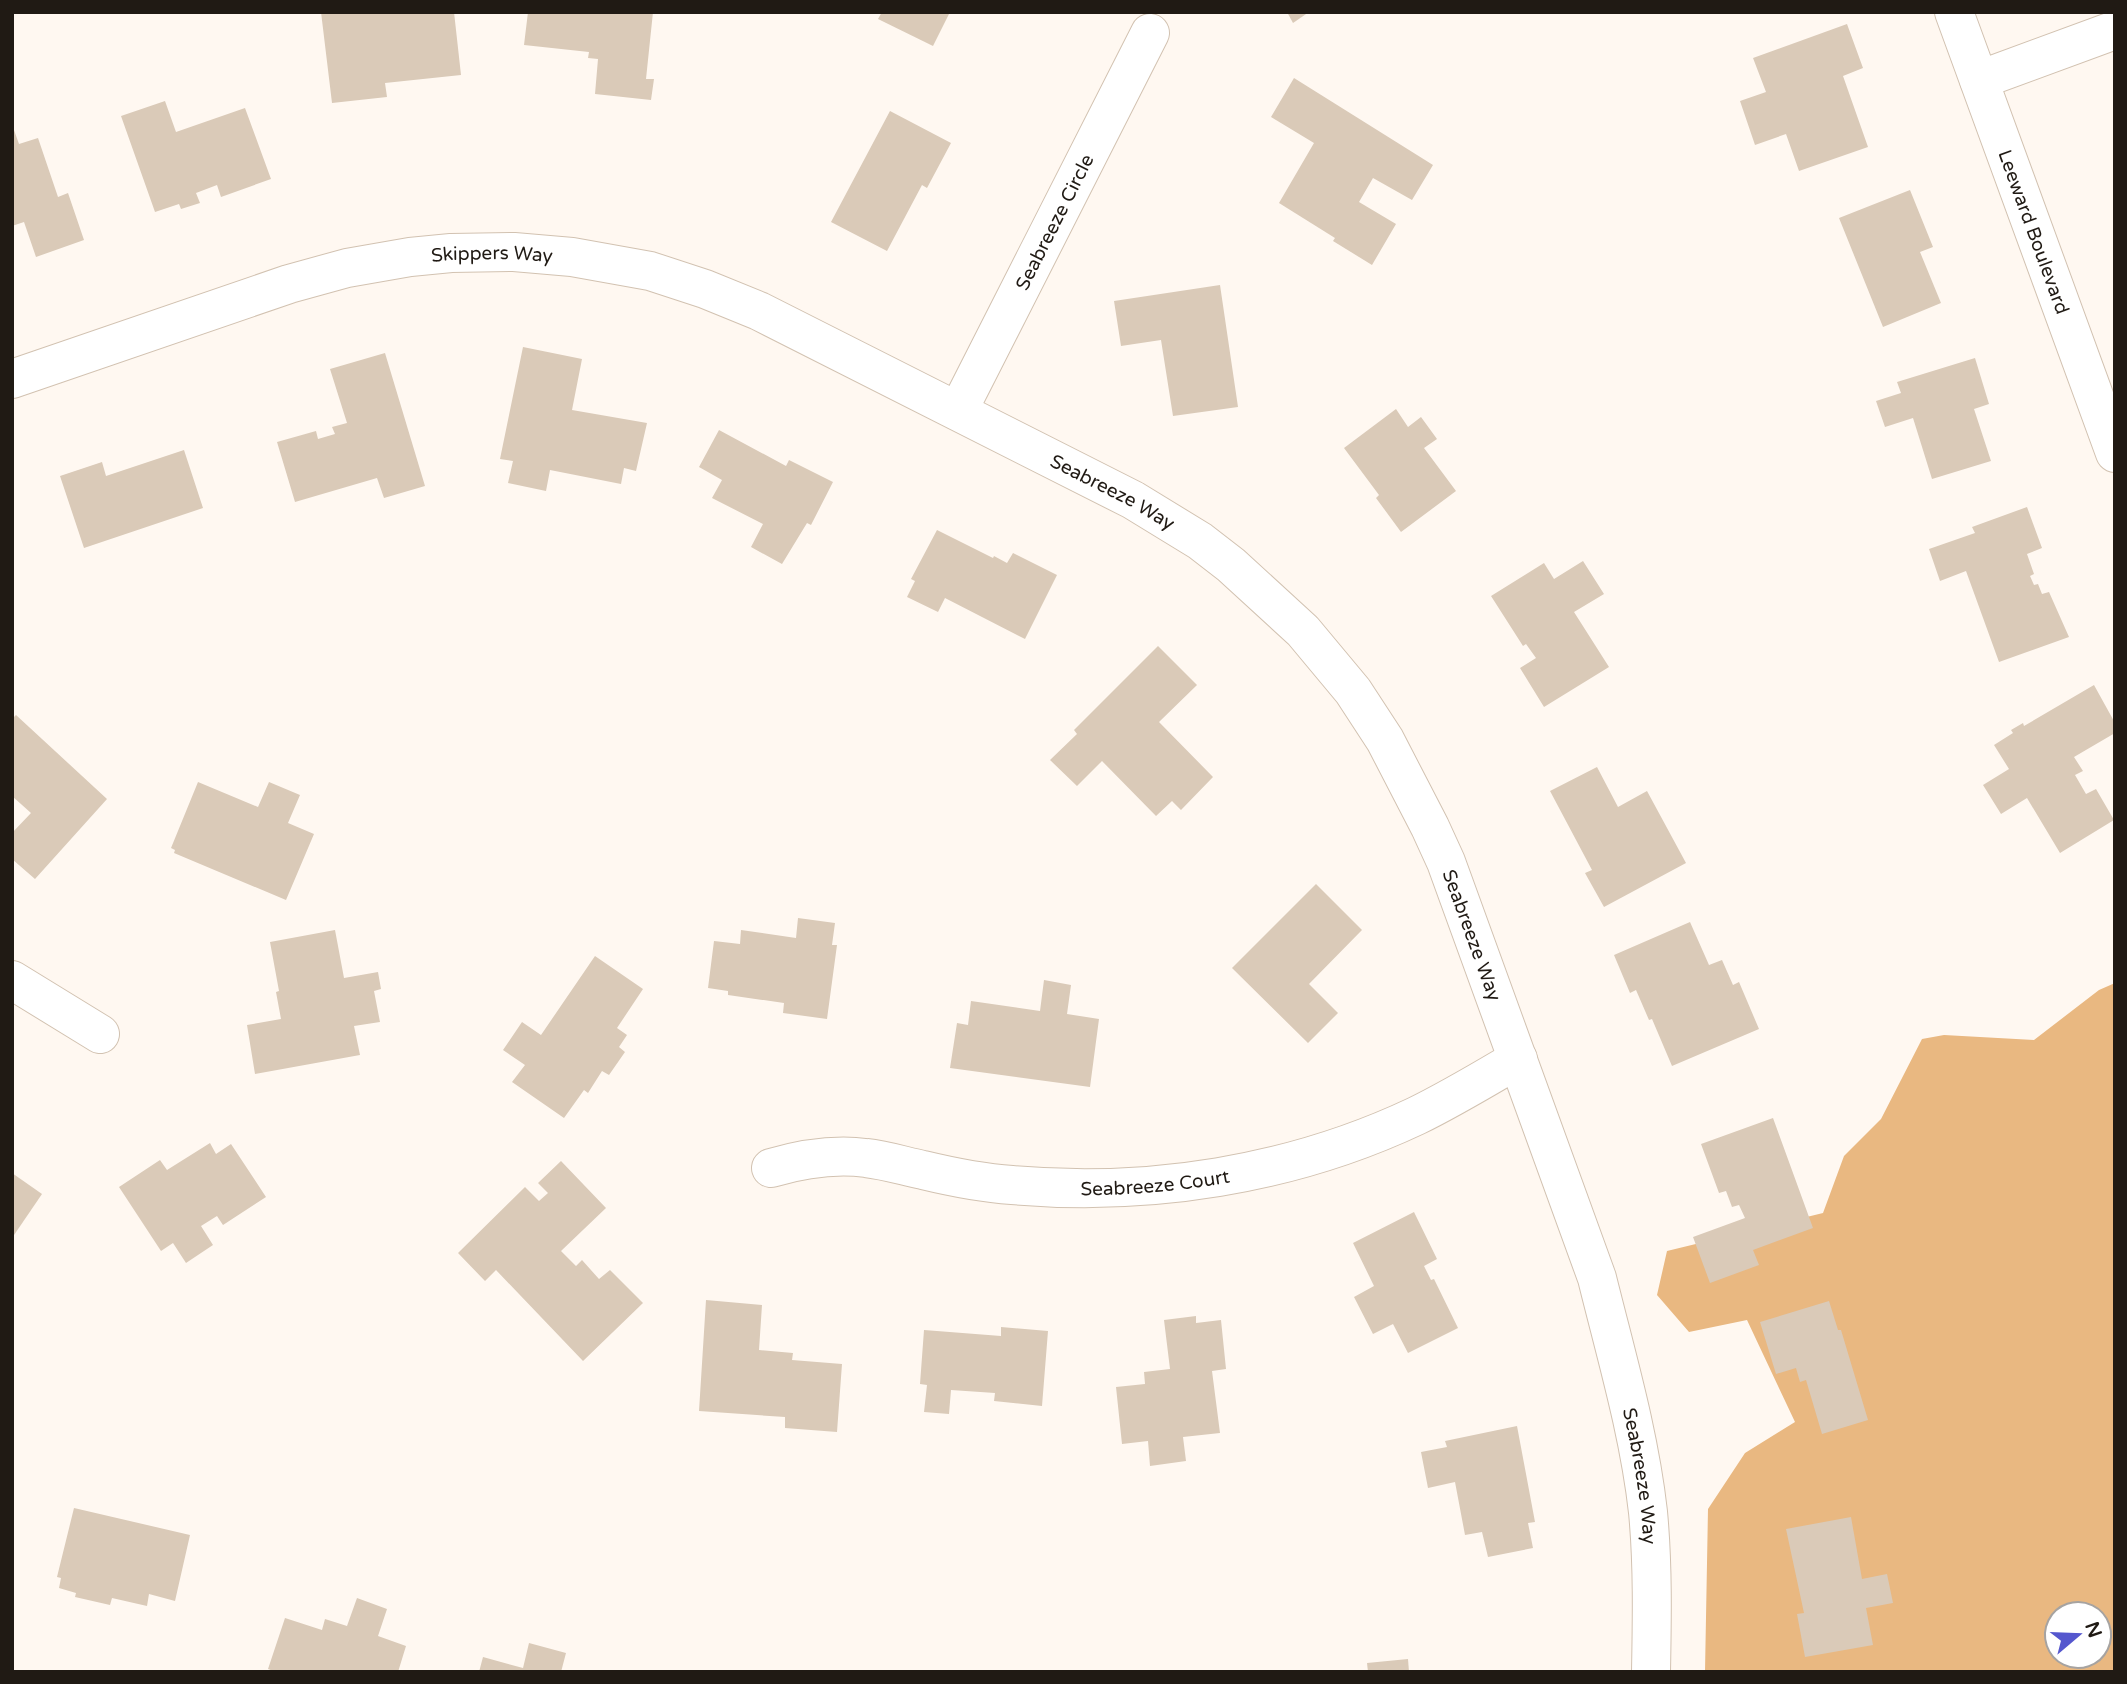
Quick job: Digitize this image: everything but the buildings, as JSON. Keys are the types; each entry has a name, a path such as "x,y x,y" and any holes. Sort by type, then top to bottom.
{"street":[{"name":"Leeward Boulevard","path":"1954,12 2115,453"},
{"path":"1979,80 2115,30"},
{"name":"Seabreeze Circle","path":"958,411 1150,33"},
{"name":"Skippers Way","path":"12,379 289,284 329,273 410,257 514,252 592,259 650,271 705,289 759,311 958,411"},
{"name":"Seabreeze Way","path":"958,411 1133,500 1200,541 1303,631 1329,660 1385,740 1430,827 1597,1278 1632,1413 1647,1511 1651,1550 1651,1672"},
{"path":"12,981 100,1034"},
{"name":"Seabreeze Court","path":"772,1168 828,1158 868,1157 950,1176 1049,1188 1109,1188 1206,1179 1283,1163 1376,1133 1448,1100 1518,1059"}],"shaded area":[{"path":"2115,983 2115,1672 1705,1672 1708,1509 1745,1453 1795,1422 1747,1320 1689,1332 1657,1295 1667,1251 1823,1213 1844,1156 1881,1119 1922,1039 1944,1035 2034,1040 2099,990"}]}
